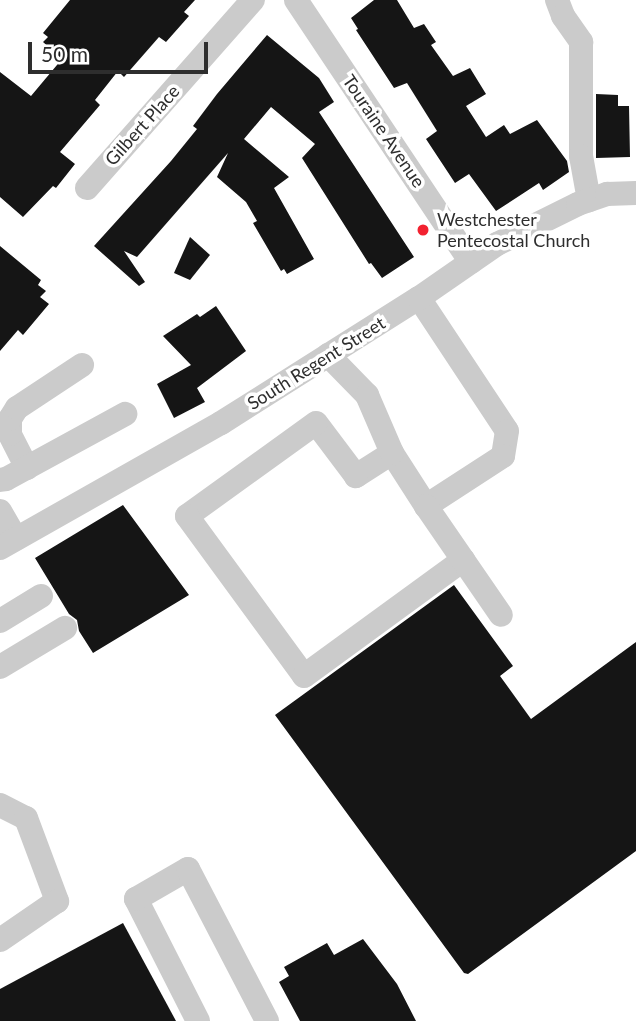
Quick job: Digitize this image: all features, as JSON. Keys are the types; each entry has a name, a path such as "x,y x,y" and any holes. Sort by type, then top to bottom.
{"street":[{"name":"Gilbert Place","path":"87,188 253,0"},
{"name":"Touraine Avenue","path":"296,0 471,262"},
{"path":"557,0 563,16 581,42 581,156 589,200"},
{"name":"South Regent Street","path":"8,544 220,423 419,298 471,262 557,212 607,194 636,193"},
{"path":"419,298 507,431 503,456 426,506"},
{"path":"328,355 367,395 392,453 501,615"},
{"path":"27,468 10,434 10,419 17,408 82,365"},
{"path":"0,480 125,414"},
{"path":"392,453 356,476 316,423 187,516 304,676 463,560"},
{"path":"0,511 8,544"},
{"path":"0,621 41,596"},
{"path":"0,667 65,628"},
{"path":"0,805 26,818 57,901 0,940"},
{"path":"198,1021 136,899 183,861 267,1021"}],"building":[{"path":"70,0 195,0 184,12 189,16 166,42 159,37 124,77 118,71 95,100 100,105 60,152 75,164 56,188 53,186 23,217 0,197 0,72 31,96 62,59 43,42 48,37 43,33"},
{"path":"374,0 397,0 414,28 424,24 436,42 431,45 453,76 470,68 486,94 466,106 486,137 504,125 510,134 537,120 567,161 569,172 543,190 539,183 496,211 469,174 455,183 426,139 437,131 407,83 394,88 356,30 358,29 351,18"},
{"path":"267,35 319,78 334,102 319,112 414,257 382,278 371,263 369,264 302,158 315,144 271,107 244,139 289,177 274,188 314,259 287,274 284,269 281,271 253,223 257,221 246,202 217,177 228,153 137,257 124,251 145,282 139,286 94,246 171,161 197,129 193,126 217,94"},
{"path":"596,94 618,95 618,106 629,106 630,157 596,158"},
{"path":"190,237 210,255 190,280 174,273"},
{"path":"0,246 41,280 38,285 46,291 40,297 49,304 23,335 18,330 0,351"},
{"path":"216,306 246,351 197,388 205,402 174,418 157,384 191,365 163,336 197,314 200,317"},
{"path":"123,505 189,595 93,653 79,631 77,620 69,614 35,558"},
{"path":"454,585 513,666 500,676 531,719 636,642 636,851 468,974 464,973 275,715"},
{"path":"123,923 176,1021 0,1021 0,989"},
{"path":"363,939 397,984 416,1021 300,1021 279,982 289,976 284,967 327,943 334,955"}],"place":[{"name":"Westchester Pentecostal Church","path":"423,230"}]}
